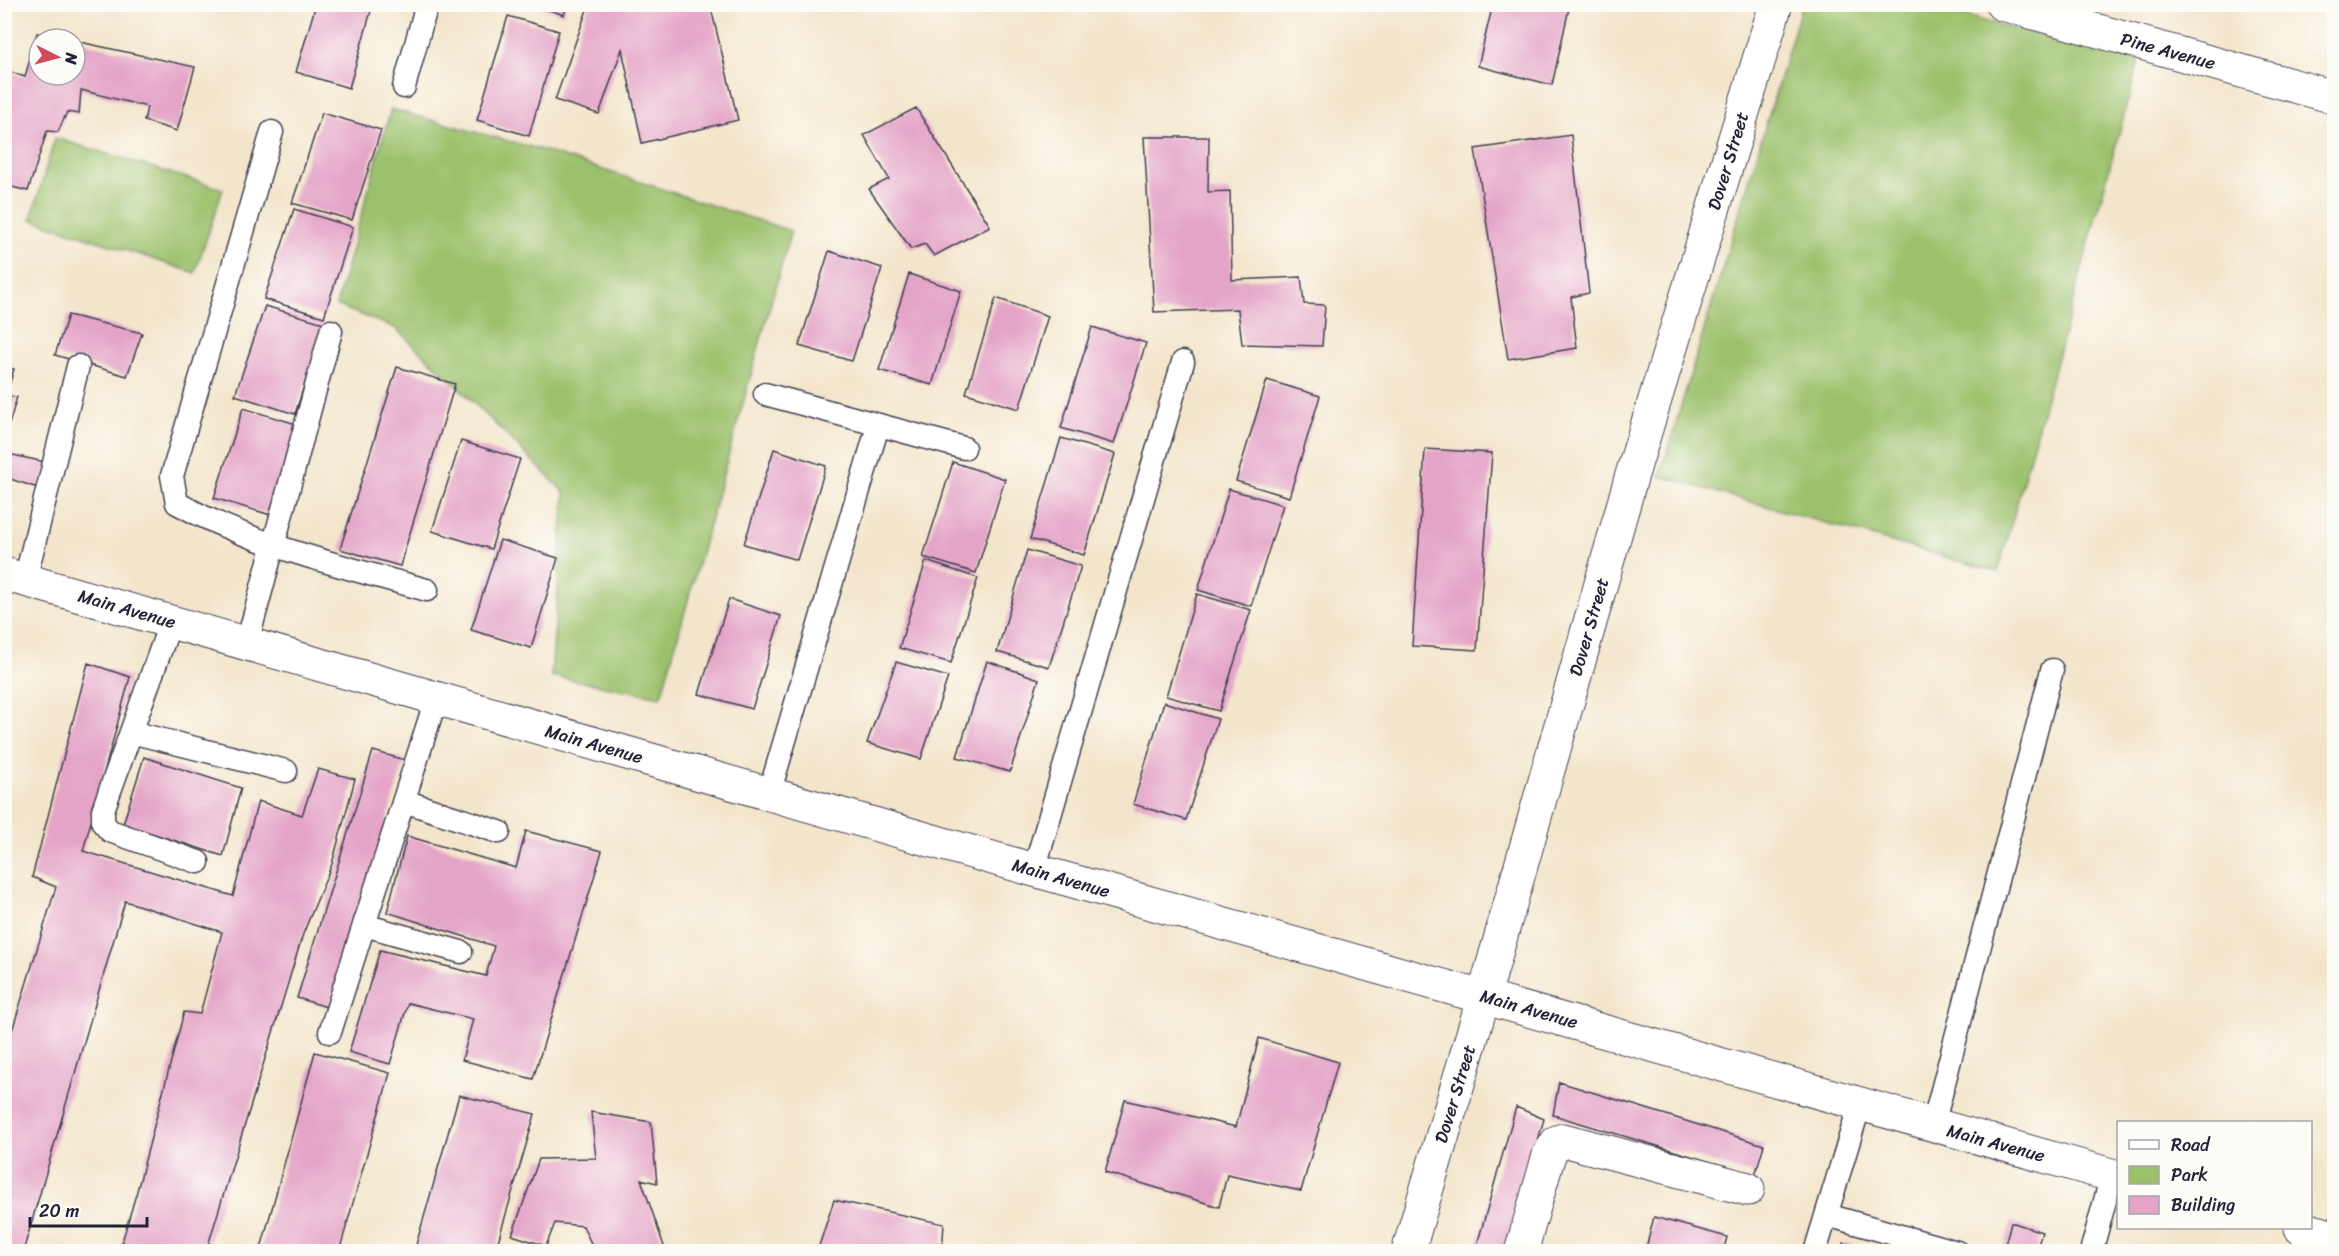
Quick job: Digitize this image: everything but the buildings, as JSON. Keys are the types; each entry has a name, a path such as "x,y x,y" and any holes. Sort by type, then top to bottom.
{"street":[{"name":"Dover Street","path":"1408,1251 1484,996 1631,478 1776,4"},
{"name":"Pine Avenue","path":"2002,4 2334,97"},
{"name":"Main Avenue","path":"15,577 1034,870 2115,1176"},
{"path":"1521,1251 1549,1155 1557,1142 1563,1140 1748,1189"},
{"path":"2308,1229 2334,1237"}],"lane":[{"path":"404,87 427,4"},
{"path":"272,132 172,476 177,503 198,515 273,546 427,590"},
{"path":"247,643 331,331"},
{"path":"1034,870 1183,362"},
{"path":"15,577 78,366"},
{"path":"765,394 964,448"},
{"path":"770,794 878,426"},
{"path":"171,621 104,810 103,823 110,831 198,862"},
{"path":"1933,1125 2052,670"},
{"path":"330,1032 436,699"},
{"path":"131,732 286,771"},
{"path":"404,801 500,832"},
{"path":"364,925 461,952"},
{"path":"1815,1251 1860,1104"},
{"path":"2091,1251 2115,1176"},
{"path":"1827,1215 1957,1251"}],"green space":[{"path":"1802,5 1924,5 2139,61 1998,572 1660,476"},
{"path":"391,109 542,150 791,231 661,697 551,676 565,493 395,328 336,305"},
{"path":"55,138 223,189 195,273 31,219"}]}
